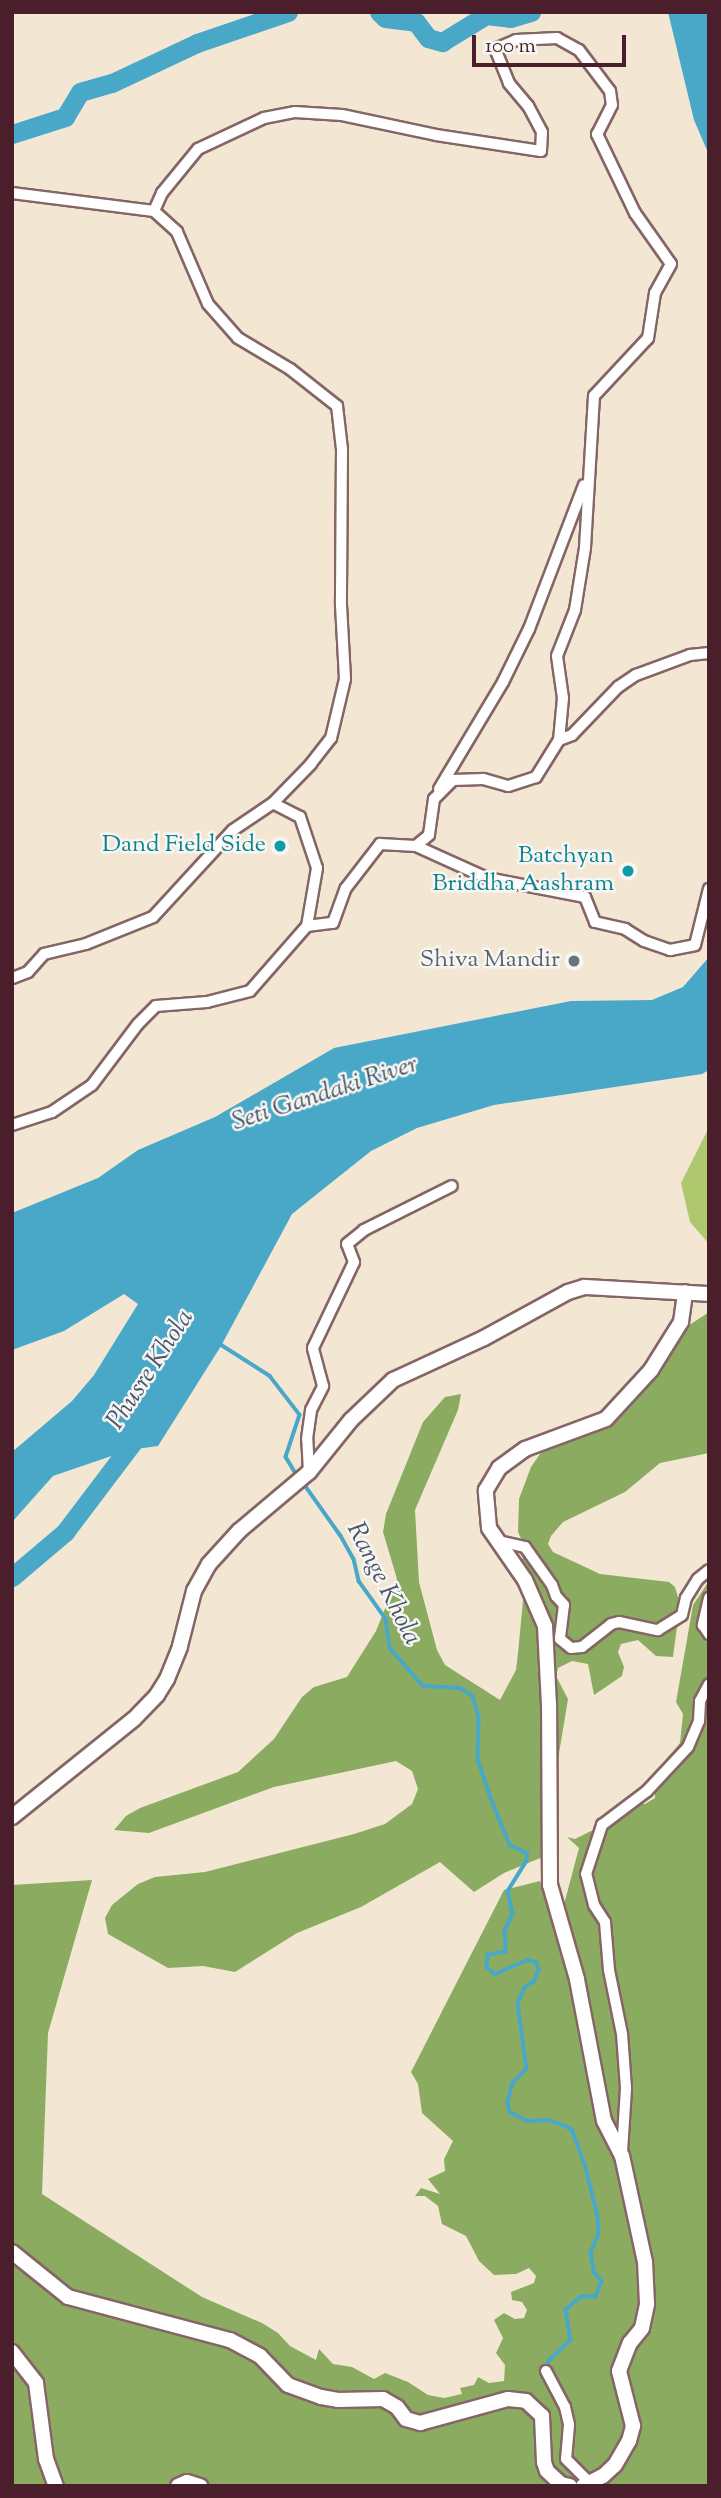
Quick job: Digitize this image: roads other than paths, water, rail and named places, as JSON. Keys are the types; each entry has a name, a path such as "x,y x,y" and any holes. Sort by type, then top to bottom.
{"main road":[{"path":"12,1817 134,1719 157,1695 167,1679 180,1646 194,1591 209,1564 239,1531 309,1472 351,1420 393,1380 484,1338 568,1292 600,1287 709,1294"},
{"path":"587,2485 615,2465 629,2441 633,2426 619,2371 631,2343 642,2328 647,2304 645,2262 622,2156 604,2121 577,1979 550,1885 549,1705 545,1626 525,1580 489,1528 485,1510 486,1490 499,1468 525,1449 606,1419 657,1360 681,1322 685,1292"},
{"path":"12,2252 68,2297 230,2340 260,2356 288,2385 321,2397 338,2400 383,2399 397,2407 406,2419 420,2423 508,2399 526,2401 542,2416 544,2462 547,2471 566,2485"},
{"path":"12,2352 30,2371 36,2382 46,2459 56,2486"},
{"path":"178,2486 187,2482 200,2486"}],"street":[{"path":"154,211 162,193 198,149 264,118 295,112 342,115 436,135 541,151 542,132 528,106 509,83 495,49 516,40 556,38 579,50 610,91 612,105 597,134 601,147 635,213 671,264 655,293 648,338 594,396 585,548 577,598 557,656 563,698 559,740 536,777 508,786 483,779 453,780 434,799"},
{"path":"12,194 154,211 177,232 208,304 237,338 290,369 337,406 342,449 341,604 345,679 331,738 273,803 233,830 153,917 86,944 44,954 28,972 12,978"},
{"path":"416,846 429,835 434,799 503,682 529,629 588,474"},
{"path":"559,740 572,735 618,687 636,675 690,656 709,653"},
{"path":"12,1125 52,1112 92,1085 138,1024 156,1006 207,1002 250,991 307,926 317,868 300,817 273,803"},
{"path":"307,926 333,923 346,888 380,844 416,846 487,878 585,897 595,922 625,929 644,941 670,950 695,945 709,888"},
{"path":"309,1472 307,1439 311,1410 323,1386 313,1348 354,1262 347,1244 364,1230 452,1186"},
{"path":"499,1541 525,1548 552,1585 556,1596 564,1605 560,1639 571,1648 582,1647 611,1624 619,1622 658,1630 682,1615 686,1598 698,1579 709,1570"},
{"path":"709,1598 703,1625 709,1634"},
{"path":"622,2156 626,2088 622,2034 609,1970 605,1922 594,1905 586,1874 601,1825 647,1791 688,1747 699,1721 700,1701 709,1684"},
{"path":"546,2371 567,2416 566,2459 587,2485"}],"water":[{"path":"668,12 709,12 709,155 694,120"},
{"name":"Seti Gandaki River","path":"709,957 709,1070 702,1074 494,1105 417,1128 371,1151 292,1214 221,1346 158,1446 129,1450 53,1476 12,1522 12,1452 72,1401 94,1375 138,1304 124,1294 64,1331 12,1350 12,1213 98,1178 138,1150 215,1117 334,1048 571,1001 652,1000 683,987"}],"waterway":[{"path":"12,134 65,117 80,92 112,83 197,43 288,12"},
{"path":"379,12 385,18 416,22 428,38 442,42 486,15 510,18 531,12"},
{"name":"Range Khola","path":"220,1344 270,1376 300,1415 286,1457 297,1475"},
{"name":"Phusre Khola","path":"12,1577 65,1532 143,1429"},
{"name":"Range Khola","path":"302,1481 341,1536 354,1559 359,1581 386,1619 390,1648 423,1686 460,1688 473,1696 479,1718 478,1759 491,1798 510,1845 527,1853 527,1861 508,1891 513,1914 505,1931 506,1952 488,1955 487,1967 495,1974 528,1960 536,1962 539,1969 535,1981 525,1988 518,2004 527,2069 513,2083 508,2102 510,2112 528,2121 549,2120 572,2129 585,2164 598,2216 599,2234 591,2253 594,2272 602,2281 596,2297 581,2297 566,2310 571,2340 549,2361 546,2369"}],"place":[{"name":"Dand Field Side","path":"280,846"},
{"name":"Batchyan Briddha Aashram","path":"628,871"},
{"name":"Shiva Mandir","path":"574,961"}]}
